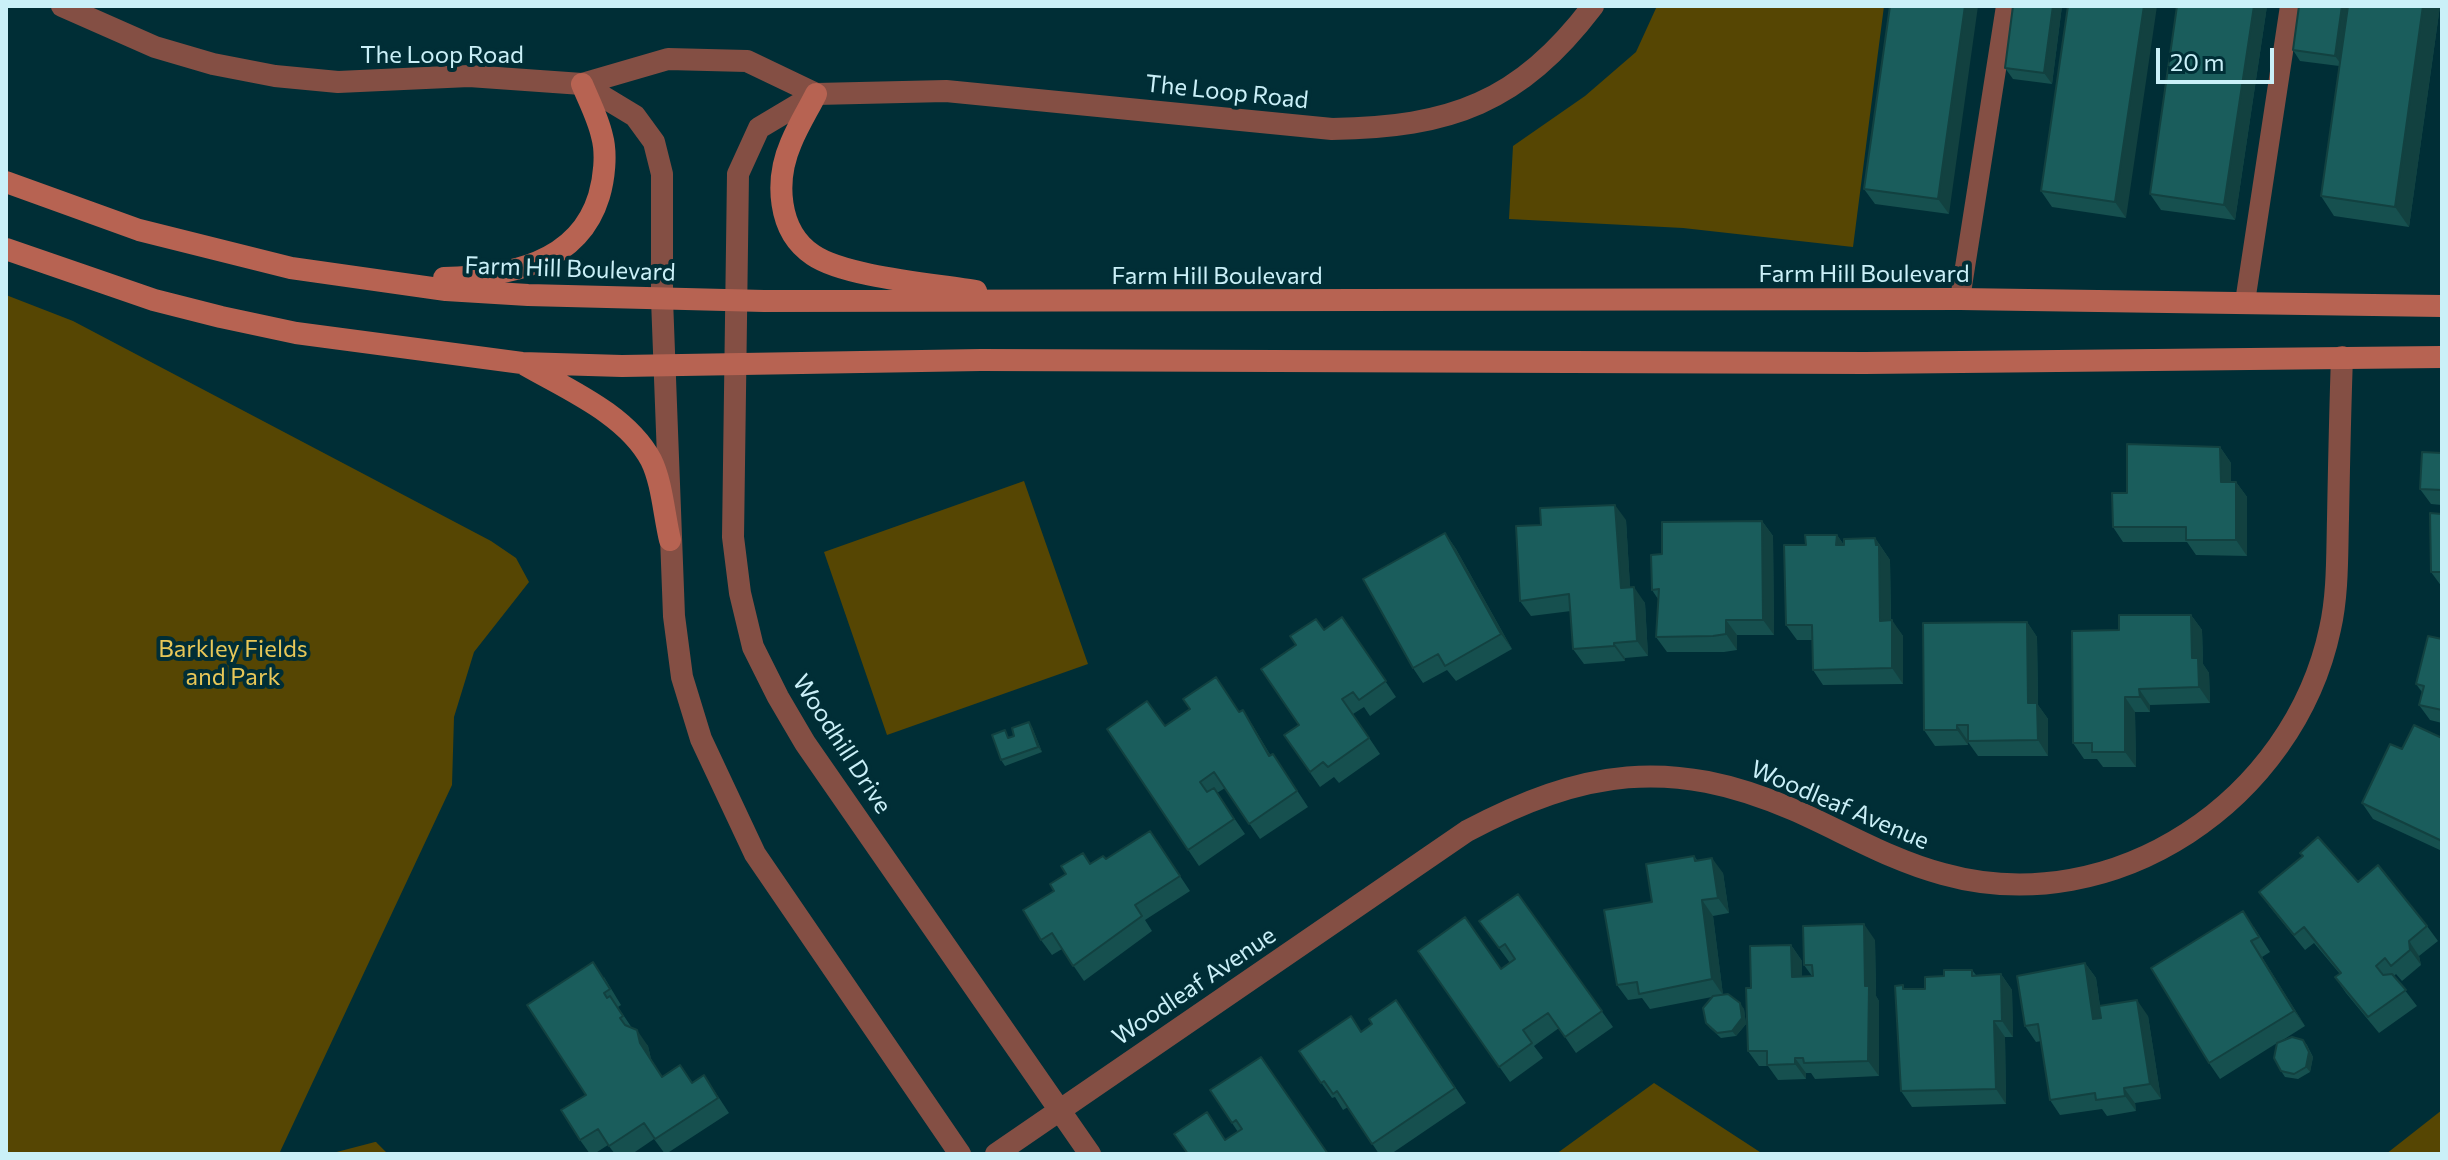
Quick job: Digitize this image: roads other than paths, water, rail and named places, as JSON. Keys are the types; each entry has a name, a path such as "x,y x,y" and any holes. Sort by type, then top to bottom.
{"main road":[{"path":"364,280 469,277 510,271 546,260 574,242 593,215 603,182 603,138 582,84"},
{"path":"816,94 790,145 781,181 782,210 792,233 813,255 845,268 1036,302"},
{"name":"Farm Hill Boulevard","path":"6,182 139,230 291,268 446,290 736,300 1960,299 2442,306"},
{"path":"6,249 154,300 221,317 310,335 522,363 665,365 981,360 2057,362 2442,357"},
{"path":"522,363 595,406 630,432 651,461 670,540"}],"street":[{"name":"The Loop Road","path":"62,6 155,47 213,64 275,76 338,82 469,76 582,84 635,116 654,142 662,174 662,299"},
{"name":"The Loop Road","path":"816,94 946,91 1332,129 1386,128 1427,122 1471,109 1525,78 1567,39 1593,6"},
{"path":"582,84 668,59 747,61 816,94"},
{"name":"Woodhill Drive","path":"816,94 759,128 738,174 733,537 740,593 753,647 805,743 1090,1154"},
{"path":"662,299 674,616 682,677 701,739 755,854 960,1154"},
{"name":"Woodleaf Avenue","path":"996,1154 1467,831 1521,802 1577,783 1634,775 1689,778 1744,790 1896,859 1945,875 2000,883 2056,881 2110,871 2175,844 2244,790 2278,751 2311,690 2330,629 2335,583 2342,357"}],"lane":[{"path":"1960,299 2006,6"},
{"path":"2245,302 2290,6"}],"park label":[{"name":"Barkley Fields and Park","path":"233,663"}]}
